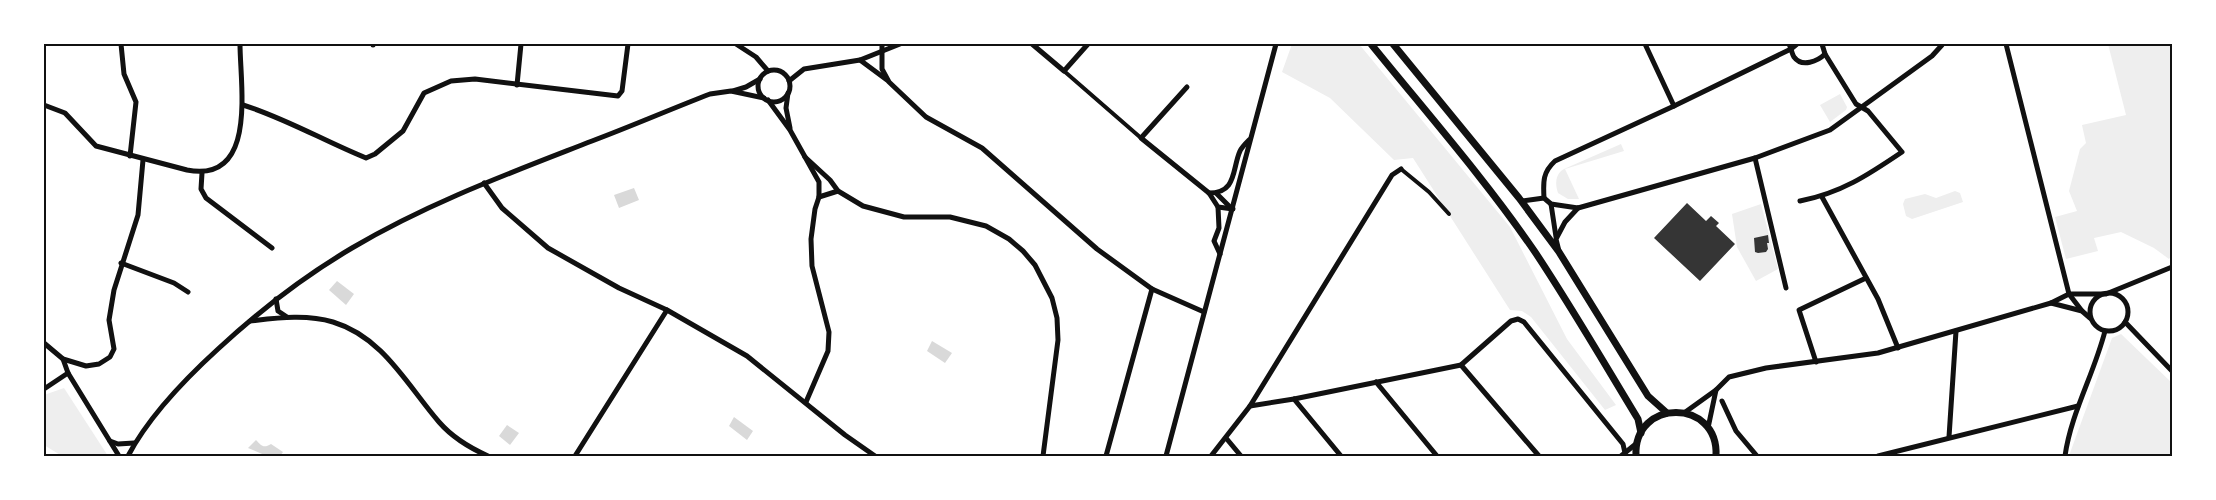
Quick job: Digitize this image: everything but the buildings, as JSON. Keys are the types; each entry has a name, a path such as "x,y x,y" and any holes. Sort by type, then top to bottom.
{"main road":[{"path":"1371,44 1476,174 1533,250 1580,321 1638,419 1641,433"},
{"path":"1394,44 1522,201 1559,252 1648,396 1667,413"},
{"path":"1636,456 1641,433 1652,420 1667,413 1683,413 1693,416 1708,428 1714,438 1716,456"}],"street":[{"path":"121,44 124,74 136,102 130,156"},
{"path":"44,105 65,113 96,146 143,160 202,172 220,166 232,154 238,142 243,105 240,44"},
{"path":"518,85 521,44"},
{"path":"243,105 264,112 323,141 366,158 375,154 403,131 424,93 451,81 476,79 618,96 622,91 628,44"},
{"path":"736,44 756,57 768,71"},
{"path":"882,44 882,69 889,82"},
{"path":"789,81 804,69 860,60 900,44"},
{"path":"1032,44 1209,193 1218,207 1219,228 1214,241 1220,255"},
{"path":"1064,71 1088,44"},
{"path":"1166,456 1276,44"},
{"path":"1645,44 1674,106"},
{"path":"1797,44 1674,106 1556,160 1546,170 1543,182 1544,198 1551,204 1578,208 1755,158 1830,130 1932,56 1941,44"},
{"path":"1800,201 1822,196 1854,183 1902,152 1868,111 1856,104 1825,54 1822,44"},
{"path":"1683,413 1716,390 1729,377 1766,368 1898,348 2051,303 2069,294 2118,296 2127,308 2125,322 2117,330 2105,331 2094,324 2069,294 2006,44"},
{"path":"1790,46 1794,57 1800,62 1819,60 1825,54"},
{"path":"860,60 889,82 926,117 982,148 1097,249 1152,289 1204,312"},
{"path":"128,456 134,444 179,388 202,363 248,321 276,298 352,248 416,213 484,183 710,94 731,92 747,87 768,71 781,71 789,81 786,108 790,130"},
{"path":"759,80 759,89 790,130 819,182 819,196 811,239 812,266 829,332 828,351 806,402"},
{"path":"1141,138 1187,87"},
{"path":"731,92 780,100 788,92"},
{"path":"1209,193 1216,193 1225,188 1233,179 1240,149 1251,138"},
{"path":"805,157 830,180 838,191 863,206 883,213 912,218 950,217 986,226 1009,238 1035,265 1053,298 1058,339 1043,456"},
{"path":"1755,158 1786,288"},
{"path":"44,343 63,359 86,366 99,364 110,357 114,349 109,320 121,263 138,215 143,160"},
{"path":"1211,456 1250,406 1392,175 1401,169 1429,192 1449,214"},
{"path":"202,172 201,189 206,198 272,248"},
{"path":"484,183 502,208 548,248 619,288 667,310 747,356 845,435 875,456"},
{"path":"819,196 838,191"},
{"path":"1216,193 1233,209"},
{"path":"1822,196 1878,299 1898,348"},
{"path":"1522,201 1544,198"},
{"path":"1551,204 1559,252"},
{"path":"1218,207 1233,209"},
{"path":"1556,239 1565,222 1578,208"},
{"path":"121,263 174,283 188,292"},
{"path":"2091,318 2091,305 2094,300 2172,267"},
{"path":"1816,362 1799,310 1866,278"},
{"path":"1106,456 1152,289"},
{"path":"276,298 279,311 287,317"},
{"path":"2051,303 2082,310"},
{"path":"575,456 667,310"},
{"path":"248,321 287,317 316,319 333,322 364,338 393,363 440,423 459,440 488,456"},
{"path":"1250,406 1461,365 1511,321 1518,319 1524,322 1623,444 1623,455"},
{"path":"2125,322 2172,371"},
{"path":"1949,437 1956,331"},
{"path":"2065,456 2078,406 2100,352 2105,331"},
{"path":"63,359 68,374 118,456"},
{"path":"1461,365 1539,456"},
{"path":"44,389 68,374"},
{"path":"1376,382 1437,456"},
{"path":"1708,428 1716,390"},
{"path":"1294,399 1341,456"},
{"path":"1722,401 1736,431 1757,456"},
{"path":"1878,456 2078,406"},
{"path":"1226,438 1241,456"},
{"path":"109,441 118,444 134,444"},
{"path":"1623,455 1637,443"}],"shaded area":[{"path":"1292,44 1359,44 1510,227 1567,339 1616,405 1605,410 1531,317 1522,311 1510,310 1413,158 1394,160 1330,98 1282,72"},
{"path":"2108,44 2172,44 2172,255 2169,259 2154,248 2121,232 2094,238 2098,251 2066,259 2055,217 2077,211 2069,191 2080,149 2086,143 2082,125 2126,115"},
{"path":"1840,94 1847,107 1846,110 1830,122 1820,105"},
{"path":"1621,144 1624,151 1565,169 1579,199 1568,199 1558,193 1556,180 1561,171 1564,169"},
{"path":"634,188 639,200 619,208 614,195"},
{"path":"1955,191 1960,193 1963,202 1912,219 1906,216 1903,204 1905,199 1925,194 1936,198"},
{"path":"1761,204 1778,269 1756,281 1737,247 1732,214"},
{"path":"337,281 354,294 346,305 329,290"},
{"path":"2121,334 2172,383 2172,456 2067,456 2112,338"},
{"path":"932,341 952,353 945,363 927,351"},
{"path":"64,388 108,456 62,456 44,445 44,395"},
{"path":"734,417 753,431 747,440 729,426"},
{"path":"507,425 519,433 510,445 499,436"},
{"path":"256,440 262,446 271,444 283,452 280,456 267,456 248,448"}]}
